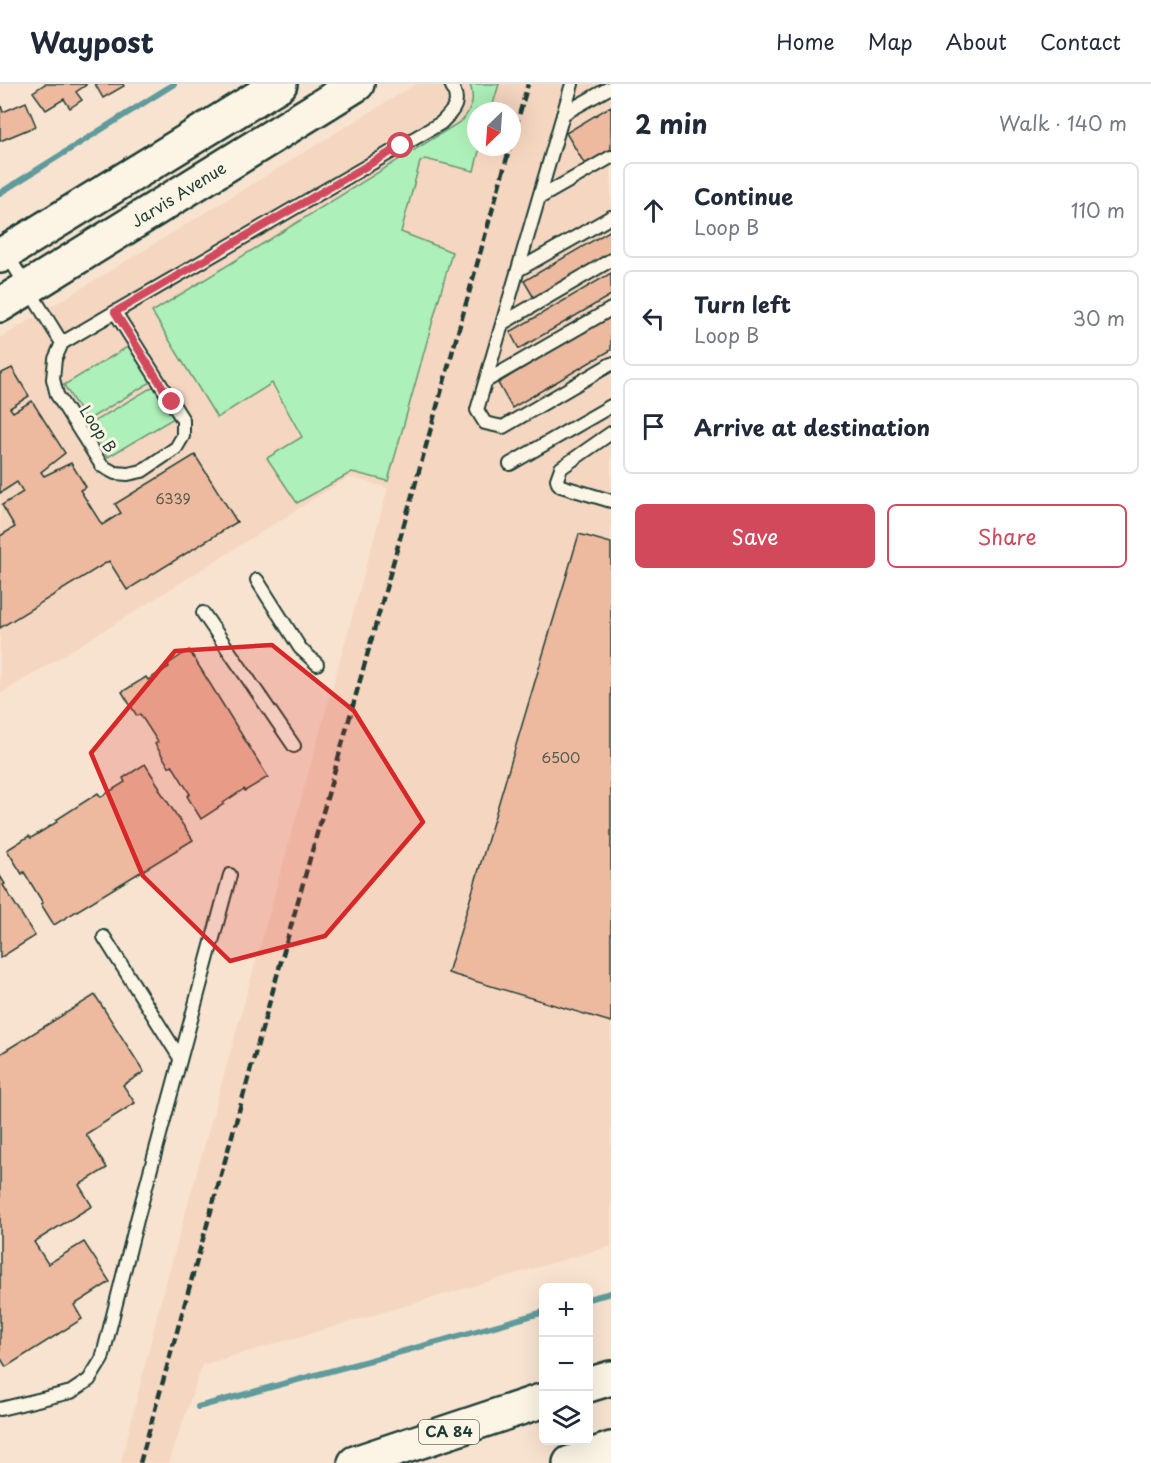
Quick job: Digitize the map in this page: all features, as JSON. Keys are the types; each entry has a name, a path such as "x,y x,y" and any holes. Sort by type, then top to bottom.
{"main road":[{"path":"3,254 280,84"},
{"name":"Jarvis Avenue","path":"14,296 357,84"},
{"path":"593,1383 611,1378"},
{"name":"CA 84","path":"355,1463 539,1401"},
{"path":"570,1463 611,1449"}],"lane":[{"path":"3,254 14,296 62,343 441,123 453,111 457,99 452,84"},
{"path":"572,84 477,410 486,423 503,427 611,364"},
{"path":"563,114 611,87"},
{"path":"539,198 611,157"},
{"path":"518,270 611,217"},
{"path":"502,323 611,260"},
{"path":"486,381 611,309"},
{"name":"Loop B","path":"62,343 55,359 53,379 57,394 102,466 115,473 128,474 142,471 176,448 183,436 183,420 115,312"},
{"path":"510,464 609,410"},
{"path":"611,433 561,468 557,479 561,486 611,501"},
{"path":"257,580 300,648 317,664"},
{"path":"203,613 294,746"},
{"path":"0,1409 71,1392 89,1380 102,1359 230,874"},
{"path":"104,938 180,1058"}],"highlighted area":[{"path":"272,645 354,711 423,822 325,936 230,961 143,876 91,753 175,651"}],"shaded area":[{"path":"416,84 611,84 611,1246 202,1365 169,1463 121,1463 159,1308 388,488 349,477 0,694 0,338"}],"green space":[{"path":"470,84 499,84 494,102 472,102"},
{"path":"467,114 467,156 478,156 474,171 425,159 420,162 401,232 452,252 388,481 352,472 297,503 267,458 302,437 272,383 217,418 152,312 463,120"},
{"path":"129,346 151,382 86,421 64,385"},
{"path":"154,386 174,418 108,457 88,425"}],"building":[{"path":"45,84 86,85 76,92 82,100 70,108 64,99 46,110 33,92"},
{"path":"95,84 123,84 124,86 103,98"},
{"path":"26,102 36,126 0,141 0,103 3,112"},
{"path":"611,106 611,154 587,168 566,133"},
{"path":"611,230 611,254 534,298 524,281"},
{"path":"611,273 611,295 519,349 510,332"},
{"path":"611,316 611,350 512,408 498,383"},
{"path":"12,368 29,396 10,408 13,412 32,401 65,453 41,472 44,476 71,463 86,487 80,490 102,525 121,513 115,504 195,455 237,522 127,590 109,561 0,628 0,536 15,527 2,505 23,492 17,482 0,493 0,374"},
{"path":"579,534 611,543 611,1022 448,973"},
{"path":"189,650 268,777 245,791 244,789 201,819 187,796 190,794 172,765 169,767 155,744 158,742 140,714 137,716 122,692 146,677 148,680 169,667 168,664"},
{"path":"145,764 193,840 54,925 24,872 22,874 7,850 57,822 56,820 98,793 101,797 125,782 123,778"},
{"path":"0,876 5,884 3,885 35,936 0,958"},
{"path":"95,995 144,1072 123,1085 135,1103 86,1134 107,1168 79,1185 92,1206 34,1242 48,1264 84,1242 110,1282 74,1305 82,1319 6,1367 0,1357 0,1054"}],"waterway":[{"path":"0,193 174,84"},
{"path":"593,1298 611,1293"},
{"path":"198,1407 539,1313"}],"railway":[{"path":"521,108 528,84"},
{"path":"140,1463 507,156"}],"route":[{"path":"172,402 115,312 401,146"}]}
